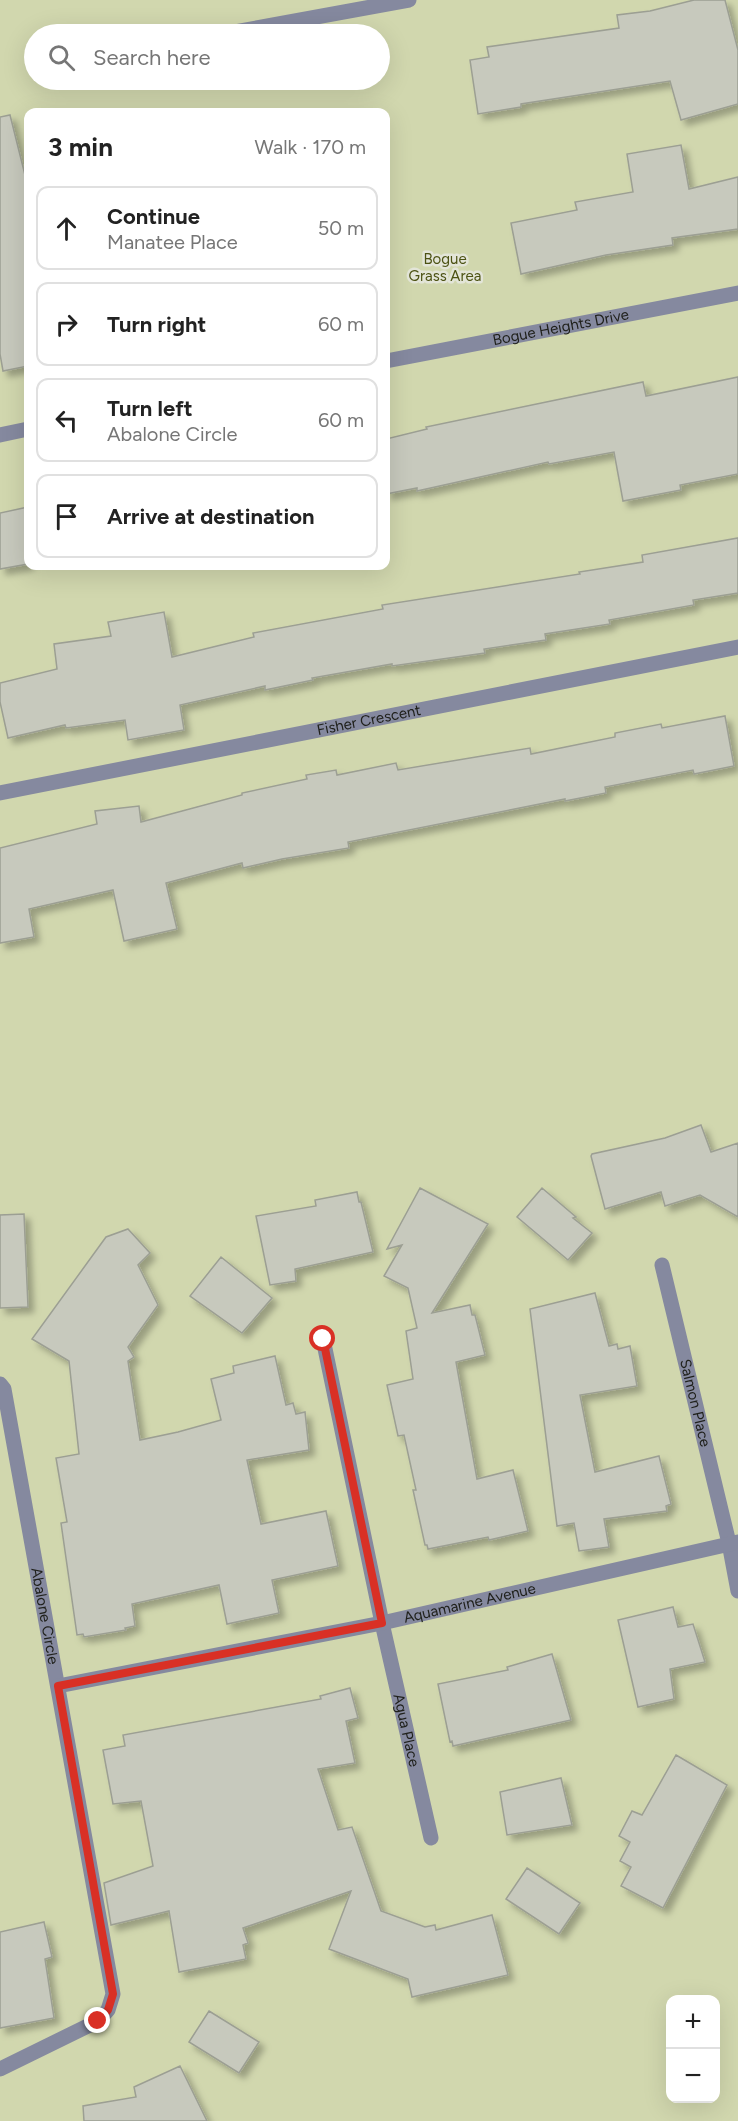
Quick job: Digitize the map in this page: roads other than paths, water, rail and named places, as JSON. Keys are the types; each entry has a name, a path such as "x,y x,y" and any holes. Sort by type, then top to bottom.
{"street":[{"path":"278,24 409,0"},
{"name":"Bogue Heights Drive","path":"390,360 738,293"},
{"path":"0,435 24,430"},
{"name":"Fisher Crescent","path":"0,793 738,647"},
{"name":"Salmon Place","path":"662,1265 733,1543 738,1591"},
{"name":"Agua Place","path":"323,1339 382,1623 430,1838"},
{"name":"Abalone Circle","path":"0,1384 4,1389 113,1994 108,2010 98,2021 0,2069"},
{"name":"Aquamarine Avenue","path":"58,1686 382,1623 733,1543"}],"park label":[{"name":"Bogue Grass Area","path":"445,268"}]}
